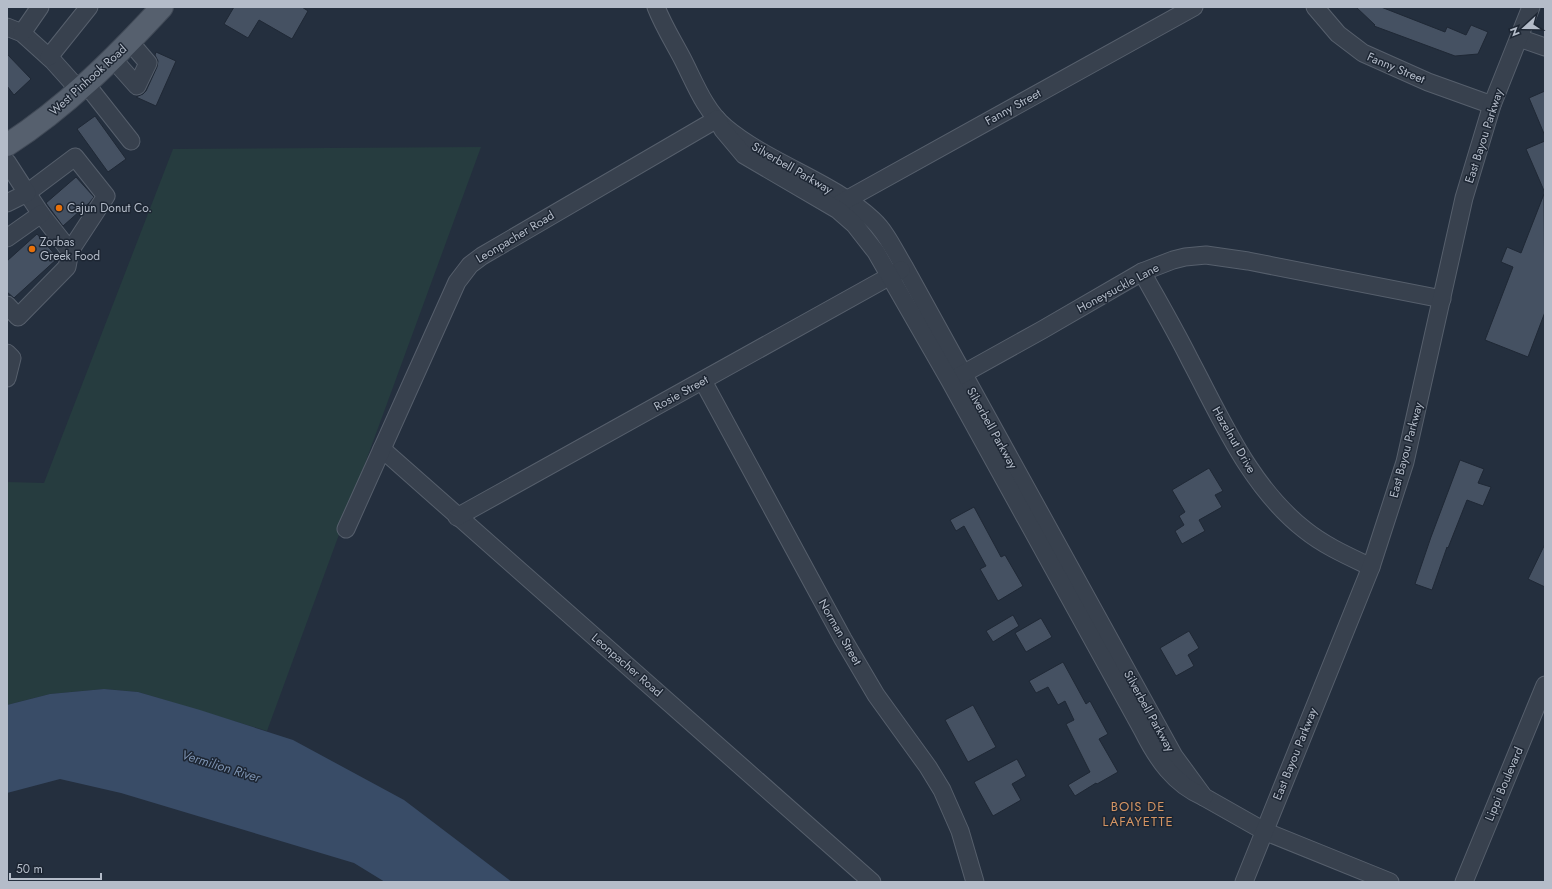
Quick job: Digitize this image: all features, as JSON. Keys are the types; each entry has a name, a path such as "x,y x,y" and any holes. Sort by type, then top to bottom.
{"main road":[{"name":"West Pinhook Road","path":"7,145 53,111 82,87 130,42 162,7"}],"street":[{"path":"39,7 14,30 49,57 82,87 130,141"},
{"path":"49,57 90,7"},
{"name":"Silverbell Parkway","path":"656,7 698,89 717,119 736,135 839,203 858,207 874,221 885,235 898,272 956,377 1174,756 1204,797 1264,831 1390,882"},
{"name":"Fanny Street","path":"839,203 1194,7"},
{"name":"Fanny Street","path":"1315,7 1338,34 1363,53 1428,82 1492,105"},
{"name":"East Bayou Parkway","path":"1244,882 1371,567 1405,462 1464,198 1492,105 1531,7"},
{"path":"1519,38 1545,48"},
{"path":"113,59 137,86 148,63 130,42"},
{"name":"Leonpacher Road","path":"346,529 457,282 470,265 489,252 717,119"},
{"path":"7,203 27,193 75,157 106,196 70,251 67,268 18,317 7,305"},
{"path":"7,162 41,214 70,251"},
{"path":"7,238 41,214"},
{"name":"Honeysuckle Lane","path":"956,377 1042,330 1142,272 1185,257 1206,255 1218,256 1442,299"},
{"name":"Rosie Street","path":"457,517 898,272"},
{"name":"Hazelnut Drive","path":"1142,272 1233,440 1255,477 1265,490 1282,509 1315,538 1341,553 1371,567"},
{"path":"7,353 12,358 7,378"},
{"name":"Norman Street","path":"703,381 843,639 876,695 928,767 942,790 960,831 975,882"},
{"name":"Leonpacher Road","path":"382,449 457,517 872,882"},
{"name":"Lippi Boulevard","path":"1464,882 1545,685"}],"green space":[{"path":"481,147 267,731 138,692 104,689 50,694 7,705 7,482 44,483 173,149"}],"water":[{"name":"Vermilion River","path":"104,689 138,692 293,740 404,800 512,882 385,882 354,863 121,793 60,779 7,793 7,705 50,694"}],"building":[{"path":"234,7 302,7 308,11 292,39 259,20 248,38 224,24"},
{"path":"1356,7 1381,7 1445,32 1447,27 1466,35 1471,25 1488,32 1478,54 1455,56 1374,26 1375,25"},
{"path":"156,52 176,61 156,106 136,97 146,91 157,67 158,61 155,55"},
{"path":"7,54 31,79 14,95 7,86"},
{"path":"1545,91 1545,136 1529,98"},
{"path":"95,116 126,159 108,172 77,129"},
{"path":"1545,141 1545,193 1526,149"},
{"path":"76,177 94,197 63,226 46,203"},
{"path":"1544,194 1545,312 1528,357 1485,340 1513,267 1501,262 1507,247 1521,253"},
{"path":"37,234 58,258 14,298 7,292 7,261"},
{"path":"1460,460 1484,469 1478,483 1491,487 1483,506 1467,500 1448,548 1447,547 1432,590 1415,584"},
{"path":"1209,468 1223,491 1215,495 1222,507 1199,520 1205,531 1182,544 1175,531 1184,525 1179,516 1185,512 1172,490"},
{"path":"974,507 1001,557 1005,555 1023,586 998,601 980,569 986,566 964,526 956,531 950,520"},
{"path":"1545,544 1545,587 1528,579"},
{"path":"1013,615 1019,626 993,642 986,631"},
{"path":"1041,618 1052,637 1026,652 1015,633"},
{"path":"1189,631 1199,648 1188,655 1194,666 1176,676 1160,648"},
{"path":"1063,662 1086,704 1090,701 1108,734 1099,739 1118,772 1075,796 1068,785 1090,772 1066,724 1074,720 1065,701 1058,705 1048,687 1036,693 1029,681"},
{"path":"973,705 996,747 968,762 945,720"},
{"path":"1017,759 1026,776 1012,784 1021,800 993,816 974,782"}],"place":[{"name":"Cajun Donut Co.","path":"59,208"},
{"name":"Zorbas Greek Food","path":"32,249"}],"district":[{"name":"BOIS DE LAFAYETTE","path":"1138,814"}]}
